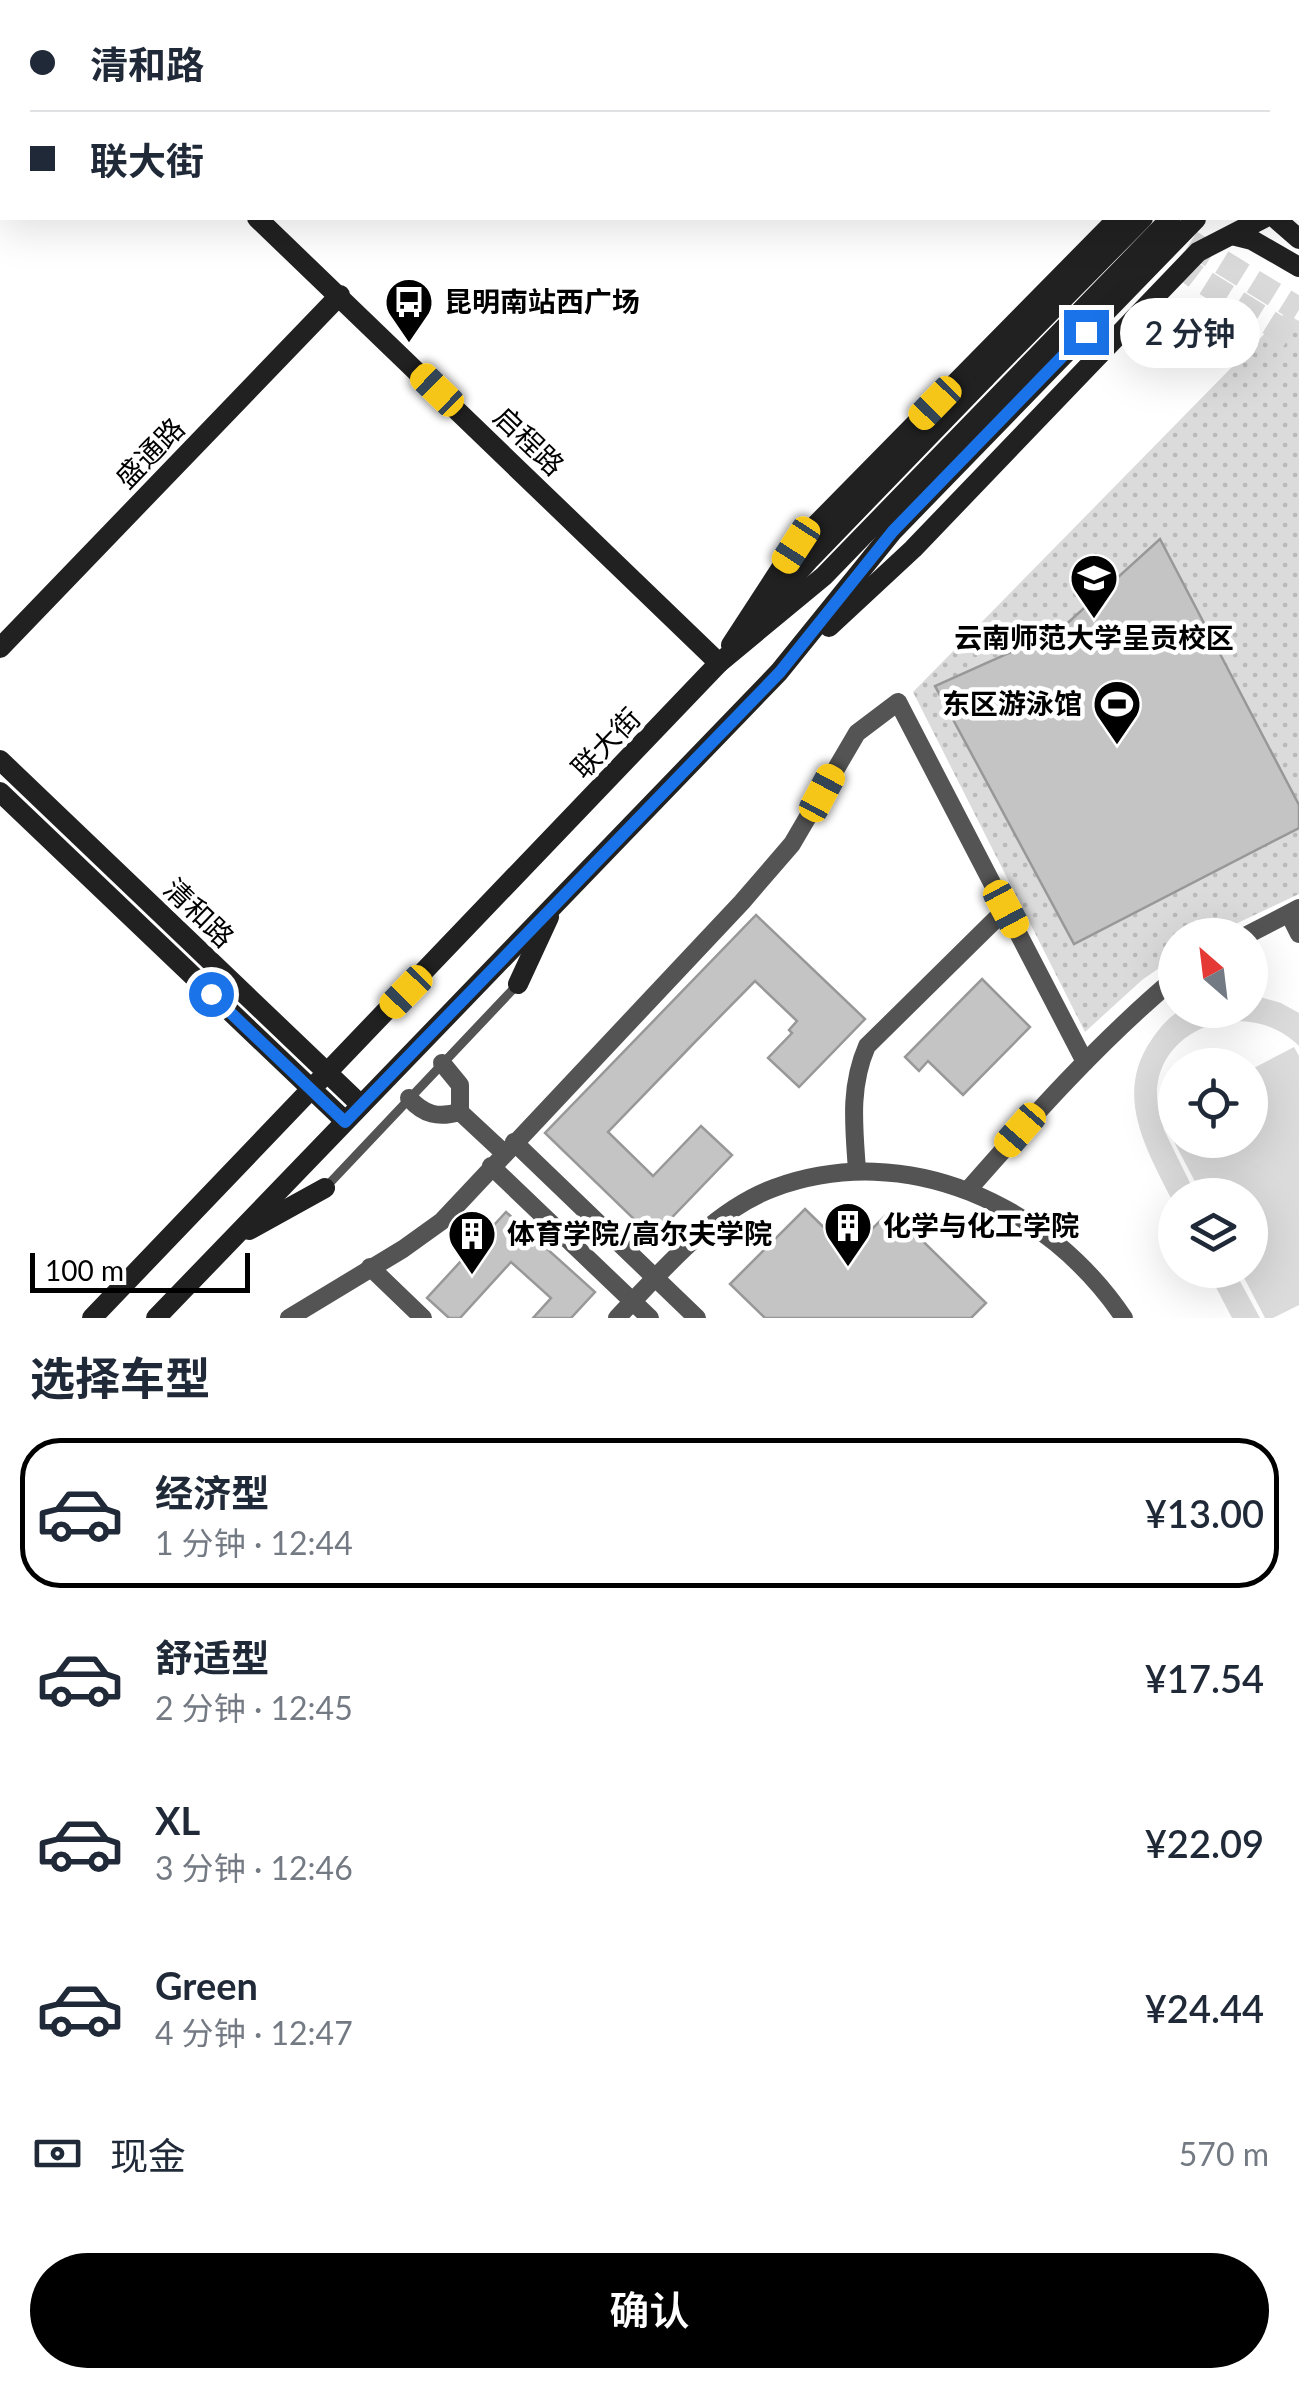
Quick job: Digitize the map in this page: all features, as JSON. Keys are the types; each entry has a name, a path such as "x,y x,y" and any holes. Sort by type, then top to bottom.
{"main road":[{"name":"启程路","path":"259,220 719,664"},
{"path":"719,664 796,545 1116,220"},
{"path":"719,664 810,559 1141,220"},
{"name":"联大街","path":"92,1318 719,664 824,576 1169,220"},
{"path":"780,672 893,531 1194,220"},
{"path":"156,1318 780,672 913,549 1198,252 1260,220"},
{"path":"1277,220 1299,238"},
{"path":"1232,236 1252,240 1299,267"},
{"name":"盛通路","path":"0,648 340,296"},
{"name":"清和路","path":"0,760 320,1083 345,1122"},
{"name":"清和路","path":"0,792 320,1083 361,1105"},
{"path":"518,984 555,904"},
{"path":"230,1240 325,1188"}],"street":[{"path":"289,1318 404,1249 442,1220 755,887 792,844 857,732 898,702 1085,1062"},
{"path":"857,1170 853,1110 856,1070 867,1046 1006,909"},
{"path":"1268,924 1294,911 1299,934"},
{"path":"968,1190 1085,1062 1158,992"},
{"path":"442,1063 460,1084 460,1112 503,1154 650,1318"},
{"path":"409,1098 432,1115 460,1112"},
{"path":"503,1154 656,1278 697,1318"},
{"path":"617,1318 726,1214 772,1188 841,1170 857,1170 898,1172 968,1190 1002,1206 1073,1256 1102,1286 1124,1318"},
{"path":"370,1268 423,1318"}],"lane":[{"path":"325,1188 518,984"}],"shaded area":[{"path":"1285,313 1299,321 1299,894 1248,918 1158,918 1158,969 1085,1032 913,692"},
{"path":"1268,999 1299,1013 1299,1046 1268,1028"},
{"path":"1161,1028 1203,1028 1175,1048 1158,1048 1158,1158 1178,1158 1188,1178 1161,1178 1138,1124 1135,1082 1140,1060"},
{"path":"1294,1047 1299,1056 1299,1305 1265,1318 1249,1288 1268,1288 1268,1178 1193,1178 1183,1158 1268,1158 1268,1061"},
{"path":"1216,1288 1244,1288 1260,1318 1232,1318"}],"building":[{"name":"东区游泳馆","path":"1160,539 1299,805 1299,828 1074,944 935,686 1060,630"},
{"path":"756,915 865,1019 799,1087 768,1058 792,1033 789,1030 797,1021 755,981 694,1043 608,1132 653,1176 701,1126 732,1155 655,1235 545,1133"},
{"path":"982,979 1030,1027 963,1095 928,1061 919,1071 905,1057"},
{"name":"化学与化工学院","path":"805,1209 849,1252 891,1210 986,1303 971,1318 765,1318 730,1284"},
{"name":"体育学院/高尔夫学院","path":"506,1212 595,1292 571,1318 533,1318 551,1298 511,1262 460,1318 449,1318 427,1298"}],"tunnel":[{"path":"1161,220 1299,310"},
{"path":"1147,239 1199,279 1299,341"}],"place":[{"name":"昆明南站西广场","path":"409,344"},
{"name":"云南师范大学呈贡校区","path":"1094,620"},
{"name":"东区游泳馆","path":"1117,746"},
{"name":"化学与化工学院","path":"848,1268"},
{"name":"体育学院/高尔夫学院","path":"472,1276"}],"route":[{"path":"211,994 345,1122 780,672 893,531 1086,332"}]}
